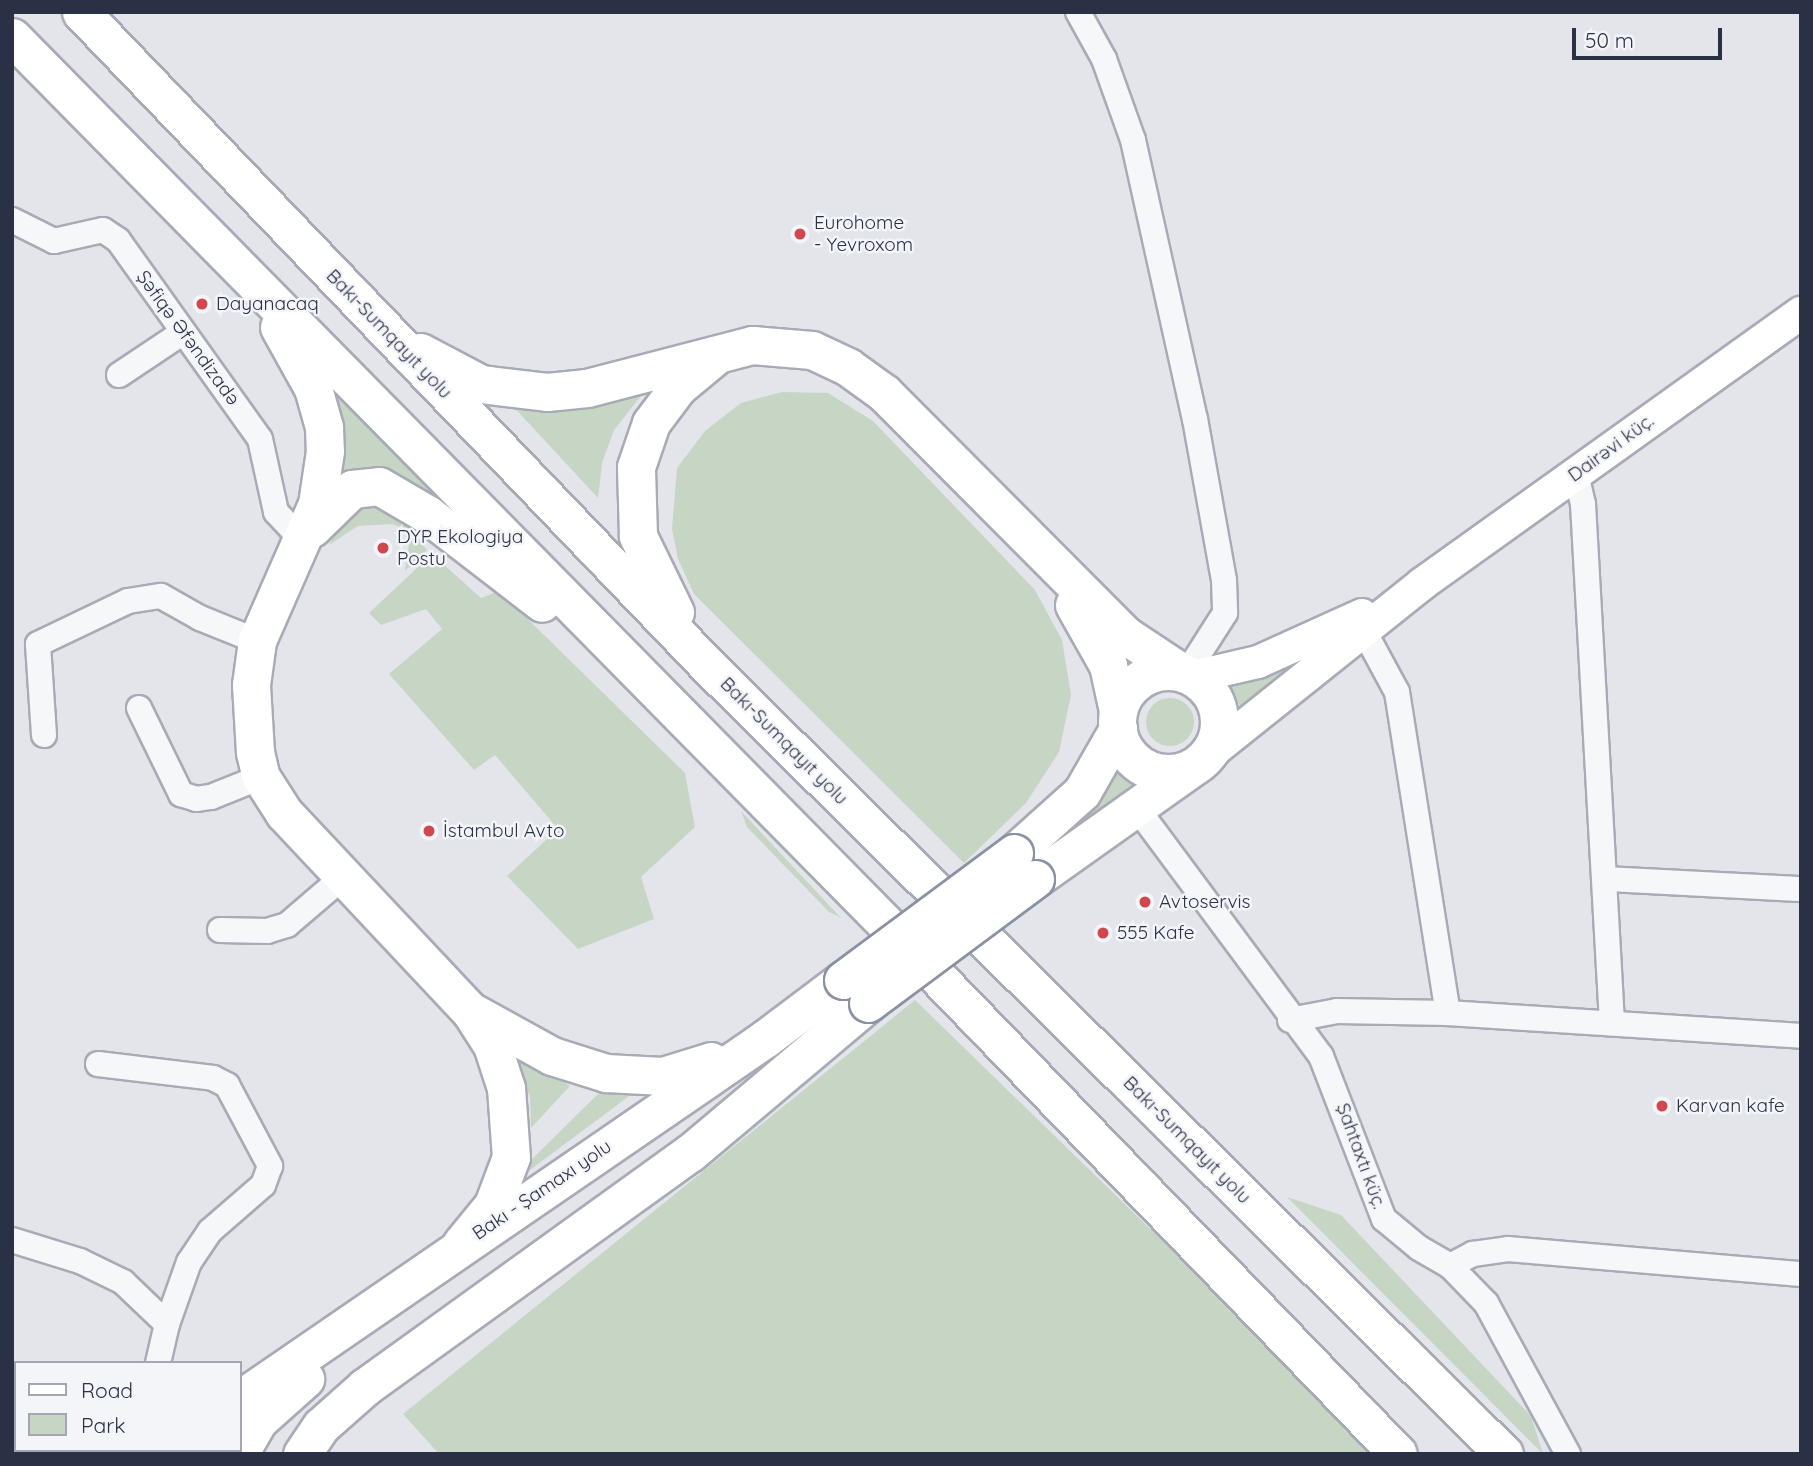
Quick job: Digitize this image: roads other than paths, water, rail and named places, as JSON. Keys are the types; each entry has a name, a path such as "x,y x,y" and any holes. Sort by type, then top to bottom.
{"highway":[{"name":"Bakı-Sumqayıt yolu","path":"81,12 153,83 376,321 706,664 1504,1454"},
{"path":"92,12 153,83"},
{"path":"12,37 696,730 1398,1454"},
{"path":"12,56 107,135"},
{"path":"220,247 296,352 320,410 324,472 302,540 257,640 252,732 261,777 284,813 470,1011 492,1045 506,1088 511,1157 493,1205 461,1244"},
{"path":"302,1454 321,1426 365,1387 690,1153 855,992 1024,866 1136,807 1199,762 1212,749 1219,723 1213,696 1187,674 1143,650 1040,554 884,393 848,367 811,350 776,344 718,353 587,388 516,390 481,384 438,364 376,321"},
{"path":"706,664 648,564 638,536 633,492 635,467 650,424 678,387 718,353"},
{"path":"302,540 352,489 366,486 392,491 500,569 696,730"},
{"path":"1040,554 1098,643 1114,684 1118,720 1128,752 1147,768 1163,772 1199,762"},
{"path":"1024,866 1082,792 1118,720 1124,696 1148,674 1187,674"},
{"name":"Bakı - Şamaxı yolu","path":"242,1398 461,1244 766,1038 855,992"},
{"path":"470,1011 552,1056 606,1073 663,1076 766,1038"},
{"path":"242,1449 259,1420 280,1398 688,1114 746,1064 766,1038"}],"main road":[{"name":"Dairəvi küç.","path":"1199,762 1422,584 1801,313"},
{"name":"Dairəvi küç.","path":"1187,674 1284,652 1422,584"}],"street":[{"path":"1078,12 1104,59 1133,140 1195,419 1224,580 1225,613 1187,674"},
{"name":"Şəfiqə Əfəndizadə","path":"12,219 54,241 92,231 110,233 260,439 276,512 302,540"},
{"path":"119,375 182,333"},
{"path":"1576,474 1583,505 1607,879 1612,1023"},
{"path":"44,735 38,644 120,605 161,596 200,618 257,640"},
{"path":"1364,631 1397,692 1448,1013"},
{"path":"139,708 181,794 196,799 211,797 261,777"},
{"name":"Şahtaxtı küç.","path":"1136,807 1257,964 1290,1020 1331,1072 1384,1219 1400,1235 1450,1266 1486,1303 1568,1454"},
{"path":"220,930 267,932 287,925 343,877"},
{"path":"1607,879 1801,889"},
{"path":"1290,1020 1337,1011 1448,1013 1801,1036"},
{"path":"98,1064 212,1078 227,1085 270,1166 263,1185 210,1231 190,1262 167,1324 158,1361"},
{"path":"12,1240 105,1270 167,1324"},
{"path":"1450,1266 1473,1254 1508,1249 1801,1274"}],"place":[{"name":"Eurohome - Yevroxom","path":"800,234"},
{"name":"Dayanacaq","path":"202,304"},
{"name":"DYP Ekologiya Postu","path":"383,548"},
{"name":"İstambul Avto","path":"429,831"},
{"name":"Avtoservis","path":"1145,902"},
{"name":"555 Kafe","path":"1103,933"},
{"name":"Karvan kafe","path":"1662,1106"}]}
